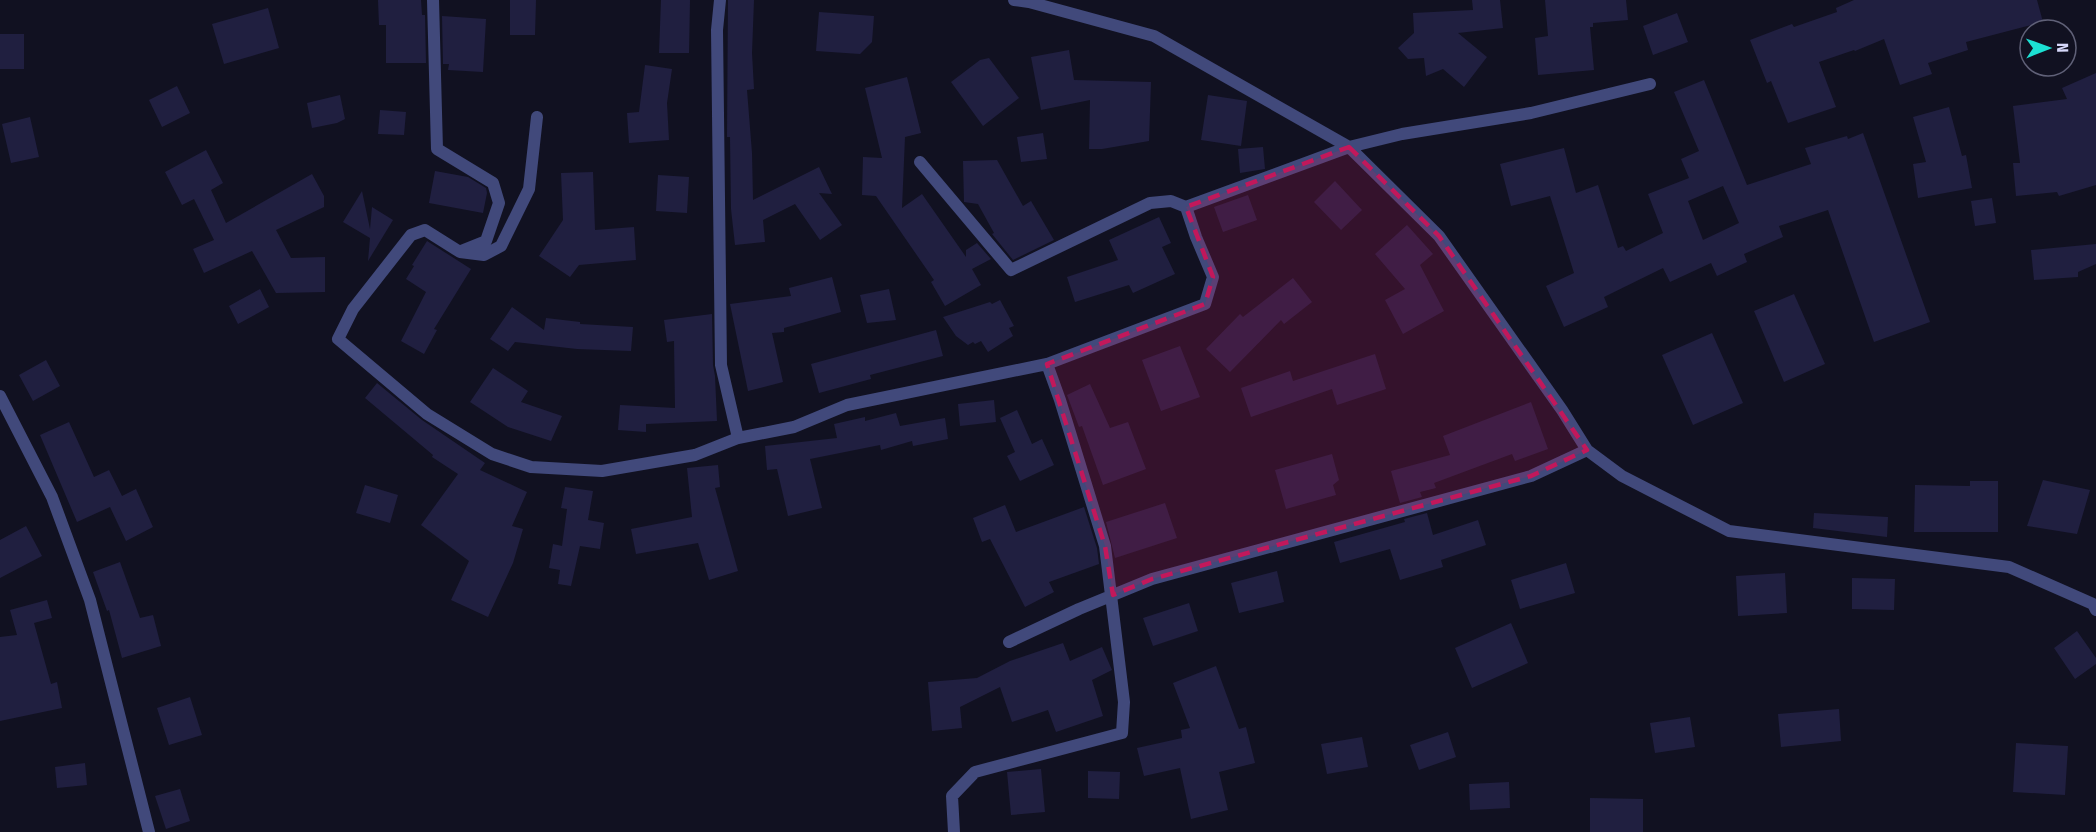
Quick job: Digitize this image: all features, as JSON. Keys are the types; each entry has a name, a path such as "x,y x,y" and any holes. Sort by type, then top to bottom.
{"street":[{"path":"433,0 431,12 437,149 493,183 499,202 486,241 460,252"},
{"path":"720,0 717,30 722,365 738,438"},
{"path":"1014,0 1154,36 1349,147 1439,236 1562,410 1587,450 1622,477 1729,531 2009,567 2095,606"},
{"path":"920,162 1011,270 1150,203 1171,201 1186,207 1349,147 1402,134 1532,113 1650,84"},
{"path":"537,117 529,189 501,246 484,255 460,252 425,230 411,235 353,309 338,339 427,414 492,454 531,467 602,471 694,455 738,438 794,427 847,405 1047,364 1206,304 1213,277 1186,207"},
{"path":"954,832 952,796 975,772 1122,733 1124,702 1113,595 1105,546 1047,364"},
{"path":"0,396 52,497 90,600 149,832"},
{"path":"1009,642 1079,609 1152,579 1532,476 1587,450"}],"highlighted area":[{"path":"1349,147 1439,236 1587,450 1531,476 1152,579 1113,595 1105,546 1047,364 1205,304 1213,277 1186,207"}],"building":[{"path":"378,0 421,0 422,15 425,15 426,63 386,63 386,25 379,25"},
{"path":"510,0 536,0 535,35 510,35"},
{"path":"661,0 690,0 689,53 659,53"},
{"path":"728,0 754,0 752,53 754,89 747,90 753,200 819,167 832,194 819,193 842,225 820,240 795,204 763,220 765,242 735,245 731,209 730,137 727,137"},
{"path":"1472,0 1500,0 1503,28 1458,33 1487,57 1464,87 1443,69 1426,76 1424,58 1408,59 1398,48 1414,33 1413,13 1473,10"},
{"path":"1545,0 1626,0 1628,20 1593,23 1593,27 1590,27 1594,70 1538,75 1535,38 1548,36"},
{"path":"1854,0 2037,0 2042,18 2018,18 2018,28 1966,42 1968,50 1928,63 1932,74 1900,85 1884,39 1819,62 1836,107 1788,123 1771,81 1767,83 1750,40 1792,24 1794,27 1837,12 1836,8"},
{"path":"268,8 279,48 224,64 212,24"},
{"path":"819,12 874,16 872,42 860,54 816,51"},
{"path":"1677,13 1688,42 1653,55 1643,26"},
{"path":"442,16 486,19 483,72 448,70 449,64 443,64"},
{"path":"0,34 24,34 24,69 0,69"},
{"path":"1069,50 1074,80 1151,82 1149,141 1089,149 1090,100 1041,110 1031,57"},
{"path":"989,58 1019,98 983,126 951,82 980,60"},
{"path":"645,65 672,69 667,103 669,140 629,143 627,113 639,112"},
{"path":"2096,73 2096,185 2059,196 2057,192 2016,196 2013,163 2020,163 2013,106 2067,99 2062,88"},
{"path":"907,77 921,133 905,137 902,208 922,194 966,257 966,250 977,243 991,259 972,269 981,285 945,306 931,282 934,280 876,196 862,195 863,157 882,158 865,88"},
{"path":"1704,80 1747,185 1811,164 1805,148 1847,136 1848,139 1863,133 1930,322 1874,342 1828,210 1779,226 1783,237 1744,254 1747,262 1717,276 1711,263 1670,282 1663,268 1604,297 1608,307 1564,327 1546,286 1574,273 1550,196 1511,206 1500,164 1564,148 1576,193 1598,185 1618,248 1623,246 1626,251 1663,233 1648,194 1689,178 1681,159 1699,151 1674,92","holes":["1723,186 1739,223 1703,240 1688,201"]},
{"path":"177,86 190,113 162,127 149,100"},
{"path":"340,95 345,119 312,128 307,103"},
{"path":"1208,95 1247,101 1241,146 1201,140"},
{"path":"1949,107 1962,156 1966,155 1972,188 1918,198 1913,164 1926,162 1913,117"},
{"path":"380,110 406,112 404,135 378,134"},
{"path":"30,117 39,157 11,163 2,124"},
{"path":"1043,133 1047,159 1021,162 1017,137"},
{"path":"1263,147 1265,169 1240,173 1238,149"},
{"path":"206,150 223,183 211,190 226,223 312,174 324,196 324,207 276,230 291,258 325,257 325,292 276,293 252,251 204,273 193,249 214,240 194,199 182,205 165,172"},
{"path":"997,160 1023,206 1031,201 1054,240 1013,260 992,234 994,233 978,204 964,202 963,161"},
{"path":"435,171 468,177 486,188 483,213 429,203"},
{"path":"593,172 595,230 634,227 636,260 579,265 570,277 539,256 563,220 561,173"},
{"path":"658,175 689,177 687,213 656,211"},
{"path":"1335,181 1362,210 1341,230 1314,202"},
{"path":"362,191 370,229 372,207 393,220 368,261 370,238 343,222"},
{"path":"1248,195 1257,220 1223,232 1214,207"},
{"path":"1992,198 1996,223 1975,226 1971,201"},
{"path":"1159,217 1171,243 1162,247 1175,274 1133,293 1129,285 1075,302 1067,277 1118,260 1109,240"},
{"path":"1407,225 1433,254 1420,265 1444,311 1403,334 1385,300 1405,289 1375,254"},
{"path":"427,241 471,269 434,329 437,330 424,354 401,341 426,292 406,279"},
{"path":"2096,244 2096,264 2078,272 2078,277 2034,280 2031,250"},
{"path":"832,277 841,312 784,328 784,332 772,333 783,382 748,391 730,304 791,296 789,288"},
{"path":"1293,278 1312,302 1284,324 1281,320 1230,372 1206,349 1240,314 1243,317"},
{"path":"260,289 269,307 238,324 229,306"},
{"path":"889,289 896,320 867,323 860,295"},
{"path":"1794,294 1825,364 1784,382 1754,311"},
{"path":"1000,300 1014,326 1009,328 1013,336 988,352 981,341 968,345 956,336 943,317 990,302 992,304"},
{"path":"512,307 544,330 546,318 580,322 580,324 633,327 631,351 577,349 515,342 508,351 490,339"},
{"path":"712,314 717,421 646,424 646,432 618,430 620,405 675,408 674,341 667,342 664,320"},
{"path":"936,330 943,356 870,375 871,379 819,393 811,364"},
{"path":"1712,333 1743,403 1693,425 1662,355"},
{"path":"1180,346 1200,397 1161,411 1142,360"},
{"path":"1375,354 1386,389 1337,405 1332,389 1251,417 1241,388 1290,371 1293,381"},
{"path":"46,360 60,386 33,401 19,375"},
{"path":"493,368 528,391 521,402 562,416 551,441 508,427 470,402"},
{"path":"377,383 422,420 485,463 480,470 527,492 512,526 523,529 513,563 488,617 451,600 469,561 421,525 458,474 432,457 433,455 365,398"},
{"path":"1090,384 1110,428 1128,422 1146,469 1103,485 1082,426 1079,427 1067,395"},
{"path":"994,400 996,422 960,426 958,404"},
{"path":"1531,402 1548,449 1515,461 1512,454 1434,483 1436,488 1420,492 1422,497 1400,503 1391,471 1450,455 1443,436"},
{"path":"1017,410 1032,444 1042,439 1054,465 1020,481 1007,456 1015,452 1000,418"},
{"path":"896,413 900,426 945,418 948,439 913,446 912,441 881,450 880,445 810,459 822,508 788,516 777,469 767,470 765,446 837,438 834,424 865,417 865,421"},
{"path":"69,422 94,477 109,470 122,496 136,489 153,527 126,541 110,507 77,522 40,435"},
{"path":"1332,454 1339,480 1333,485 1336,495 1286,509 1275,470"},
{"path":"718,465 720,487 715,488 738,571 709,580 698,543 636,554 631,529 692,517 687,468"},
{"path":"2043,480 2090,490 2077,534 2027,526"},
{"path":"1970,481 1998,481 1998,532 1914,532 1915,485 1970,486"},
{"path":"365,485 398,495 390,523 356,513"},
{"path":"565,487 593,491 588,520 604,523 600,549 580,546 571,586 558,584 560,570 549,568 553,544 562,546 567,509 561,508"},
{"path":"1165,503 1177,538 1115,558 1106,522"},
{"path":"1005,505 1016,532 1084,507 1097,548 1099,564 1049,582 1054,592 1025,607 990,539 982,542 973,518"},
{"path":"1427,513 1433,535 1478,520 1486,545 1441,560 1443,567 1400,580 1390,549 1340,563 1334,542 1405,522 1404,519"},
{"path":"1814,513 1888,517 1887,537 1813,528"},
{"path":"26,526 42,556 0,578 0,540"},
{"path":"120,562 140,618 153,615 161,646 122,658 109,610 107,611 93,572"},
{"path":"1566,563 1575,593 1520,609 1511,580"},
{"path":"1277,571 1284,602 1239,613 1231,583"},
{"path":"1785,573 1787,613 1738,616 1736,576"},
{"path":"1852,578 1895,579 1894,610 1852,609"},
{"path":"47,600 52,618 34,623 51,684 57,682 62,708 0,721 0,637 17,635 10,610"},
{"path":"1189,603 1198,631 1153,646 1143,618"},
{"path":"1511,623 1528,663 1472,688 1455,648"},
{"path":"2077,631 2096,658 2096,664 2075,679 2054,648"},
{"path":"1063,643 1070,661 1102,647 1112,670 1092,680 1103,716 1056,732 1048,710 1012,722 1000,687 960,707 962,728 932,731 928,682 977,678 1010,661"},
{"path":"1216,666 1239,729 1246,727 1255,763 1219,772 1228,810 1191,819 1180,768 1144,776 1137,748 1182,738 1181,730 1190,728 1173,683"},
{"path":"190,697 202,735 169,745 157,708"},
{"path":"1839,709 1841,741 1781,747 1778,714"},
{"path":"1690,717 1695,747 1655,753 1650,723"},
{"path":"1448,732 1456,757 1419,770 1410,745"},
{"path":"1362,737 1368,767 1327,774 1321,744"},
{"path":"2016,743 2068,746 2065,795 2013,792"},
{"path":"85,763 87,785 57,788 55,767"},
{"path":"1041,769 1045,812 1011,815 1007,772"},
{"path":"1088,771 1120,772 1119,799 1088,798"},
{"path":"1509,782 1510,808 1470,810 1469,784"},
{"path":"180,789 190,821 166,829 155,796"},
{"path":"1590,798 1643,799 1643,832 1590,832"}]}
